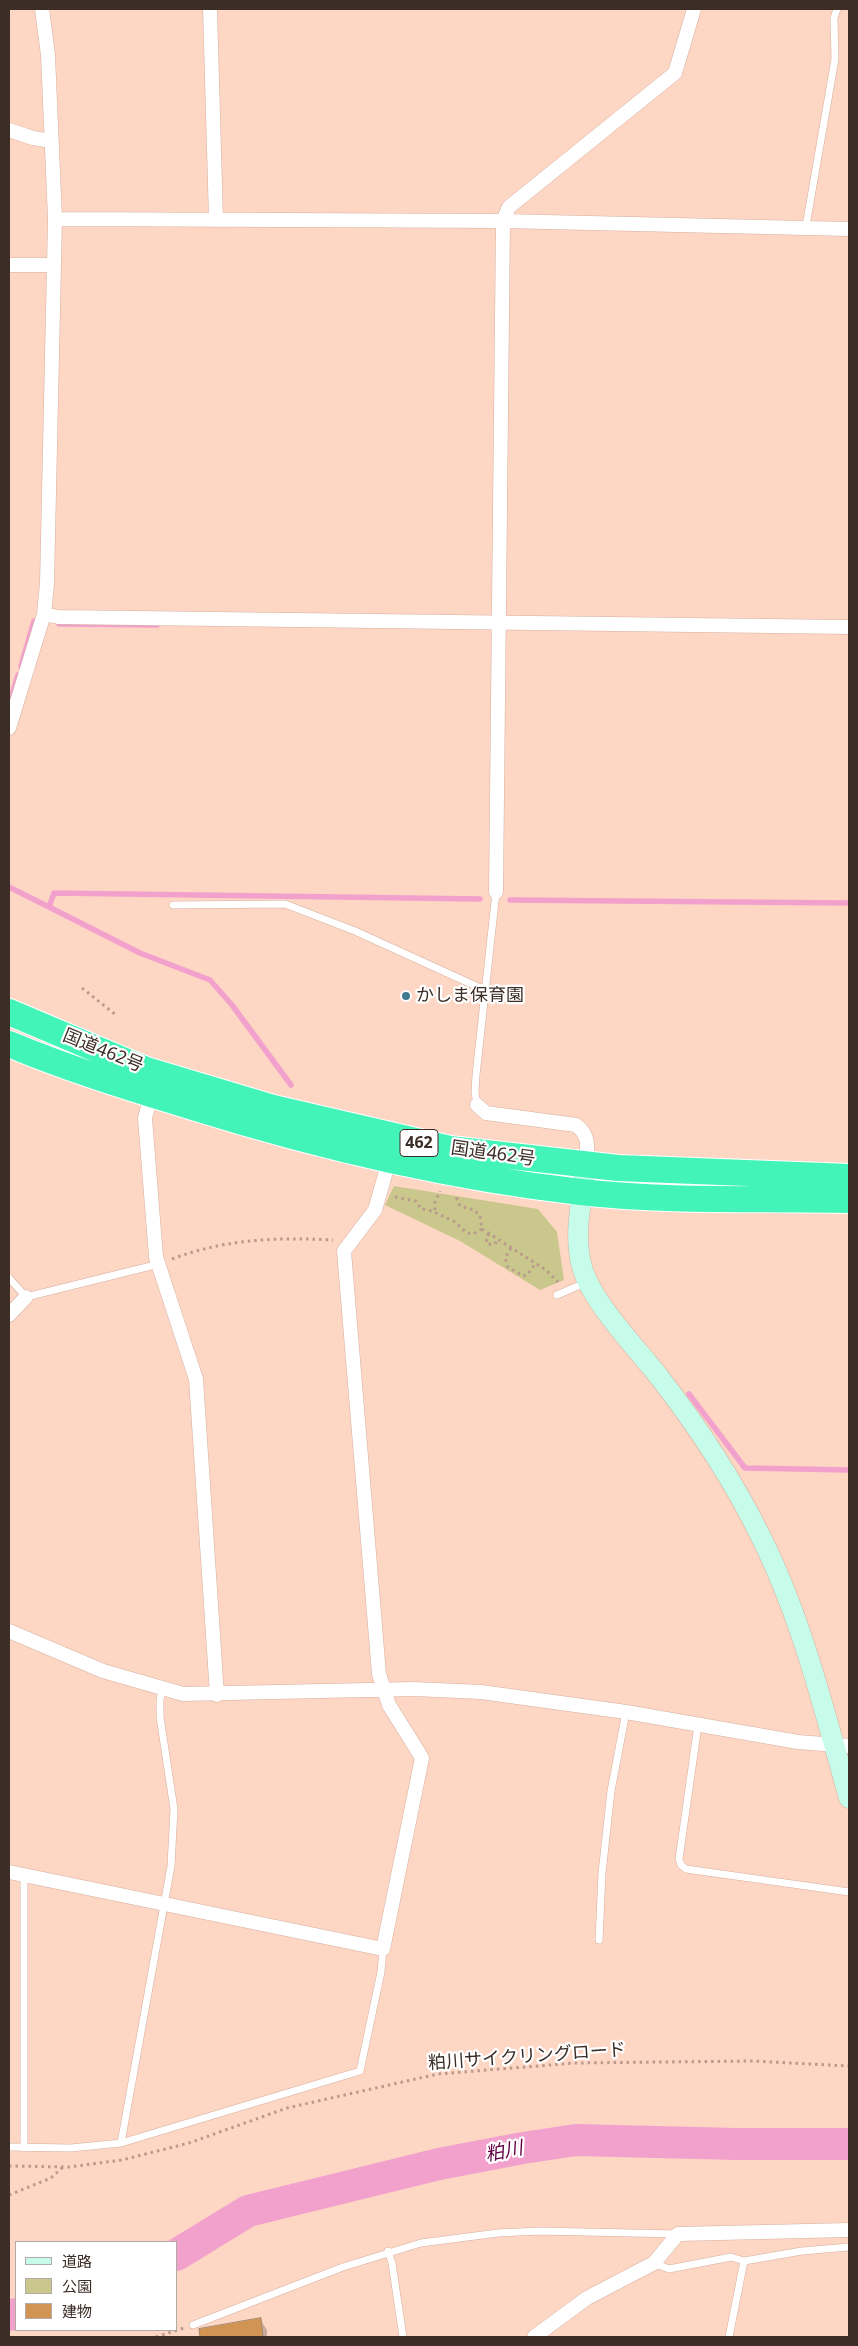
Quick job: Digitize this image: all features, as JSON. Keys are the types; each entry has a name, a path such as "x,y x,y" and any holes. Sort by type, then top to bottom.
{"highway":[{"name":"国道462号","path":"9,1012 146,1070 273,1108 450,1149 586,1165 849,1177"},
{"name":"国道462号","path":"9,1044 96,1078 261,1129 441,1172 582,1192 682,1197 849,1200"}],"street":[{"path":"9,728 44,614 47,583 52,265 55,220 48,55 42,9"},
{"path":"210,9 216,220"},
{"path":"496,892 497,622 503,221 509,208 676,73 694,9"},
{"path":"9,130 33,138 51,141"},
{"path":"55,220 503,221 806,226 849,229"},
{"path":"9,265 52,265"},
{"path":"44,614 58,617 849,627"},
{"path":"151,1095 146,1118 159,1264 196,1379 217,1695"},
{"path":"477,1105 486,1113 576,1125 585,1131 588,1141 578,1238 582,1266 587,1282 611,1318 693,1423 745,1505 770,1556 842,1746 849,1798"},
{"path":"9,1872 383,1949 422,1758 389,1705 379,1674 344,1251 375,1210 389,1161"},
{"path":"9,1315 26,1297"},
{"path":"9,1631 103,1671 183,1694 217,1695 383,1690 481,1692 626,1712 798,1742 842,1746"},
{"path":"534,2337 587,2298 654,2263 678,2234 849,2230"}],"lane":[{"path":"806,226 835,58 834,18 837,9"},
{"path":"477,1105 475,1092 496,892"},
{"path":"173,905 285,904 355,931 478,987 485,988"},
{"path":"9,1278 26,1297 159,1264"},
{"path":"557,1295 587,1282"},
{"path":"121,2143 171,1866 174,1809 160,1717 160,1700 163,1688"},
{"path":"598,1940 602,1873 611,1792 626,1712"},
{"path":"698,1724 679,1859 681,1866 686,1869 849,1892"},
{"path":"24,1876 24,2148"},
{"path":"9,2147 71,2148 121,2143 360,2070 381,1972 383,1949"},
{"path":"193,2325 342,2266 388,2251 421,2243 498,2233 678,2234"},
{"path":"654,2263 669,2269 731,2257 744,2261 802,2251 849,2248"},
{"path":"388,2251 392,2262 402,2337"},
{"path":"729,2337 744,2261"}],"path":[{"path":"82,988 116,1016"},
{"path":"397,1191 394,1198 416,1201 421,1209 432,1211 455,1222 467,1233 473,1234 482,1229"},
{"path":"434,1210 435,1202 441,1191"},
{"path":"455,1194 460,1206 474,1210 480,1216 482,1229 546,1270 558,1282"},
{"path":"489,1234 486,1237 487,1244 496,1244 498,1240"},
{"path":"159,1264 187,1253 241,1240 282,1238 334,1240 348,1244"},
{"path":"511,1248 505,1258 508,1267 523,1276 527,1275 535,1264"},
{"name":"粕川サイクリングロード","path":"9,2166 63,2167 122,2160 189,2143 287,2108 438,2074 575,2064 752,2061 849,2066"},
{"path":"9,2195 52,2178 63,2167"},
{"path":"178,2330 193,2325"},
{"path":"156,2337 174,2331"}],"green space":[{"path":"394,1186 538,1209 557,1232 564,1280 540,1290 460,1241 385,1205"}],"building":[{"path":"261,2318 263,2337 200,2337 199,2329"}],"waterway":[{"path":"21,666 34,621"},
{"path":"59,624 157,625"},
{"path":"9,704 18,675"},
{"path":"9,887 49,907 54,893 480,899"},
{"path":"510,900 849,903"},
{"path":"49,907 140,953 210,980 232,1005 291,1085"},
{"path":"689,1394 745,1468 849,1470"},
{"name":"粕川","path":"178,2254 248,2211 439,2164 523,2148 576,2140 736,2144 849,2144"},
{"name":"粕川","path":"9,2315 15,2314"}],"place":[{"name":"かしま保育園","path":"406,996"}]}
